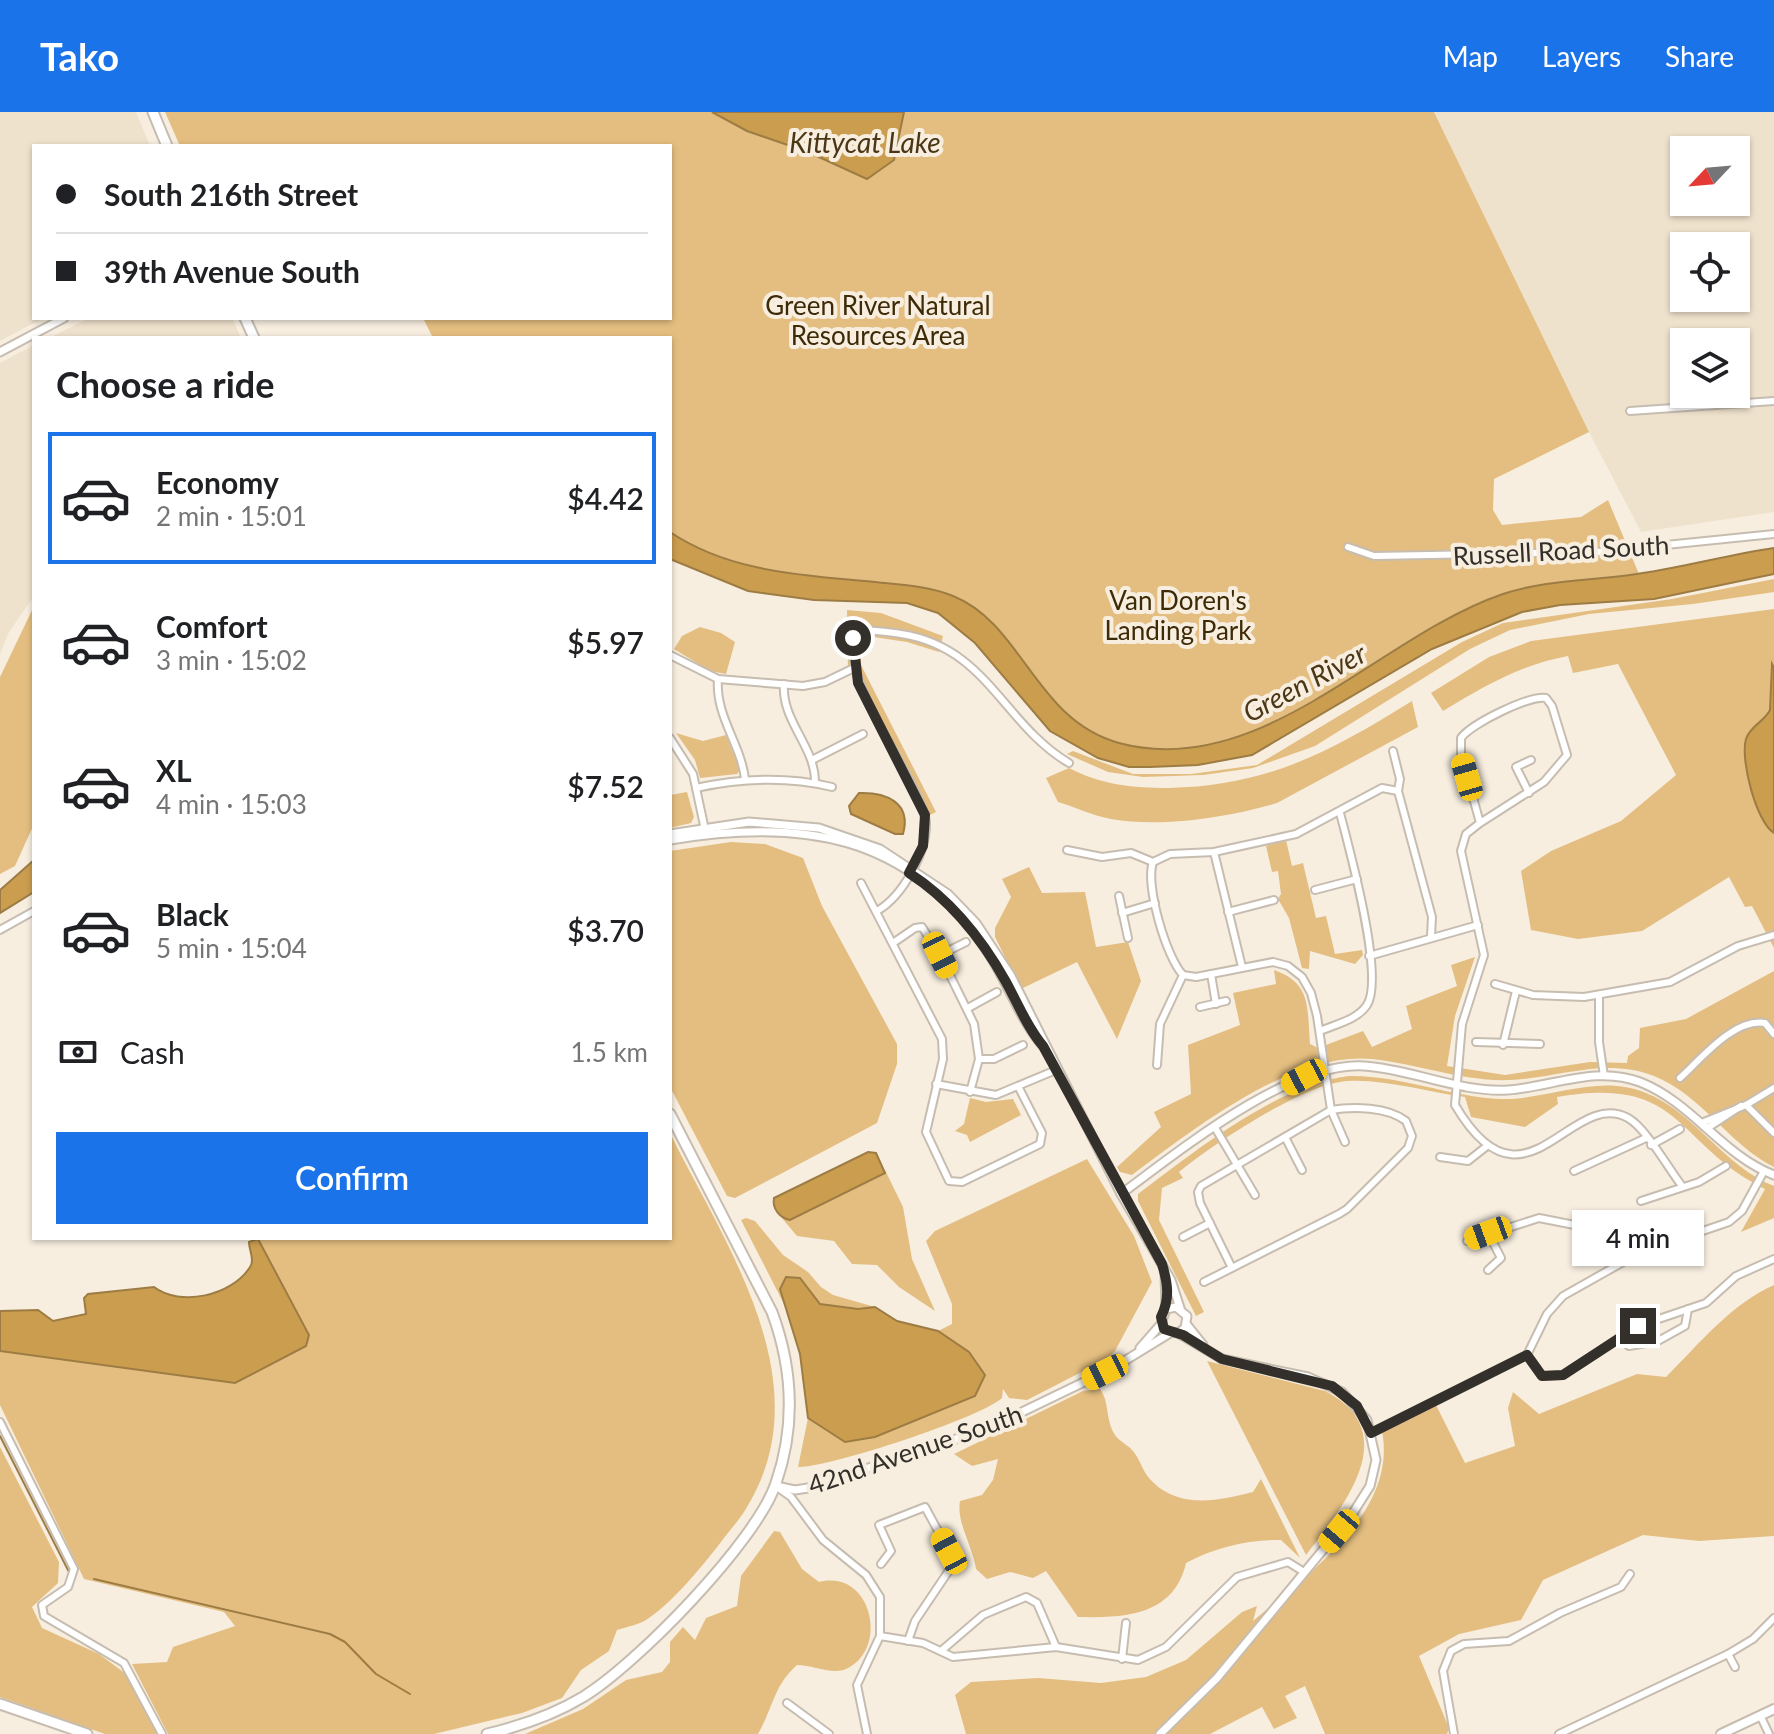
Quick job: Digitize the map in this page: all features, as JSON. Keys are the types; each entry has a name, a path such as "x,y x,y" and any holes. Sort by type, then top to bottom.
{"main road":[{"path":"153,112 166,144"},
{"path":"487,1734 519,1726 567,1706 602,1685 627,1664 752,1530 776,1486 790,1425 789,1367 783,1341 772,1312 672,1118"},
{"path":"0,1704 87,1734"},
{"path":"1721,1734 1774,1709"}],"street":[{"path":"0,352 60,320"},
{"path":"1630,411 1774,401"},
{"name":"Russell Road South","path":"1348,547 1374,556 1543,555 1774,534"},
{"path":"877,911 891,901 911,870 925,838 925,815 854,668 853,638 858,631 922,637 951,650 992,685 1031,733 1069,763"},
{"path":"672,656 718,679 784,684 817,684 854,668"},
{"path":"718,679 718,700 744,765 745,779"},
{"path":"784,684 784,703 812,760 815,783"},
{"path":"1480,823 1461,754 1461,738 1487,720 1542,696 1552,706 1567,752 1544,782 1466,834 1461,851 1484,962 1462,1024 1455,1105 1487,1146 1531,1152 1553,1143 1587,1119 1614,1114 1636,1124 1682,1186"},
{"path":"812,760 863,734"},
{"path":"672,741 687,760 705,831"},
{"path":"1393,751 1400,779 1398,791 1404,802 1432,917 1431,936"},
{"path":"1529,793 1516,767 1531,760"},
{"path":"696,788 745,779 815,783 832,787"},
{"path":"1067,850 1102,857 1131,853 1153,862 1170,854 1214,852 1282,838 1340,813 1382,788 1398,791"},
{"path":"1320,1031 1357,1016 1368,1004 1373,987 1357,879 1340,813"},
{"path":"672,834 770,829 813,834 872,851 911,870 941,897 988,946 1032,1033 1043,1046 1121,1194 1162,1264 1180,1308 1187,1316 1187,1325 1202,1345 1226,1358"},
{"path":"672,839 705,831"},
{"path":"1214,852 1242,967"},
{"path":"1153,862 1150,878 1155,903 1169,953 1183,975"},
{"path":"1315,890 1357,879"},
{"path":"861,883 942,1039 943,1059 926,1132 953,1183 962,1182 1037,1147 1042,1140 1019,1088"},
{"path":"1119,896 1128,938"},
{"path":"1228,912 1274,900"},
{"path":"1122,913 1155,903"},
{"path":"0,930 32,912"},
{"path":"1369,956 1478,925"},
{"path":"893,943 922,927 968,1008 978,1038 979,1059 970,1092"},
{"path":"1495,984 1538,996 1599,995 1678,980 1729,950 1774,935"},
{"path":"940,955 966,942"},
{"path":"1183,975 1211,974 1273,962 1295,969 1311,993 1320,1031 1331,1110 1345,1142"},
{"path":"1211,974 1216,1004"},
{"path":"1157,1065 1160,1024 1183,975"},
{"path":"1503,1045 1516,991"},
{"path":"968,1008 997,992"},
{"path":"1599,995 1599,1042 1604,1076"},
{"path":"1200,1007 1226,1001"},
{"path":"1680,1078 1727,1036 1759,1022 1769,1026 1774,1034"},
{"path":"1476,1042 1540,1044"},
{"path":"979,1059 994,1059 1023,1045"},
{"path":"1121,1194 1214,1126 1304,1077 1325,1070 1371,1066 1507,1090 1604,1076 1626,1077 1663,1092 1764,1171 1774,1175"},
{"path":"936,1084 996,1095 1056,1070"},
{"path":"1706,1124 1735,1113 1743,1105 1774,1088"},
{"path":"1743,1105 1774,1133"},
{"path":"1204,1282 1232,1268 1347,1209 1408,1148 1412,1141 1410,1128 1402,1118 1391,1113 1352,1108 1331,1110 1206,1183 1198,1192 1232,1268"},
{"path":"1214,1126 1255,1195"},
{"path":"1651,1145 1680,1129"},
{"path":"1285,1137 1302,1170"},
{"path":"1574,1171 1646,1138"},
{"path":"1440,1157 1468,1161 1487,1146"},
{"path":"1641,1201 1706,1179 1726,1166"},
{"path":"1371,1433 1527,1355 1558,1300 1623,1261 1729,1222 1742,1211 1764,1171"},
{"path":"1467,1241 1539,1218 1601,1229 1610,1236 1623,1261"},
{"path":"1183,1237 1210,1223"},
{"path":"1488,1233 1501,1258 1488,1270"},
{"path":"1527,1355 1534,1369 1553,1378 1650,1321 1706,1303 1741,1273 1774,1259"},
{"path":"1160,1734 1217,1678 1351,1516 1370,1486 1376,1460 1371,1433 1357,1406 1332,1386 1209,1354 1161,1324 1168,1292 1162,1264"},
{"path":"1166,1309 1180,1308"},
{"path":"1620,1339 1629,1346 1658,1341 1685,1326 1688,1309"},
{"name":"42nd Avenue South","path":"1136,1352 1161,1324"},
{"path":"1174,1333 1187,1325"},
{"name":"42nd Avenue South","path":"776,1486 795,1490 808,1488 973,1434 1105,1372 1174,1333"},
{"path":"0,1422 74,1569 68,1587 42,1605 44,1616 124,1663 162,1734"},
{"path":"776,1486 791,1497 823,1540 875,1586 882,1608 880,1636 857,1685 867,1734"},
{"path":"881,1564 891,1551 879,1525 925,1507 949,1551 952,1566 915,1621 908,1641"},
{"path":"880,1636 908,1641 953,1657 1056,1647 1122,1659 1144,1659 1166,1647 1243,1573 1288,1562 1304,1572"},
{"path":"1454,1734 1443,1671 1451,1651 1464,1644 1509,1641 1545,1620 1621,1587 1630,1574"},
{"path":"941,1651 983,1615 1026,1597 1037,1603 1056,1647"},
{"path":"1559,1734 1728,1654 1753,1639 1774,1618"},
{"path":"1122,1659 1126,1623"},
{"path":"1728,1654 1735,1667"},
{"path":"787,1703 829,1734"},
{"path":"1760,1715 1769,1734"}],"shaded area":[{"path":"0,112 136,112 149,144 32,144 32,320 39,320 0,341"},
{"path":"1434,112 1774,112 1774,512 1641,532 1589,432"},
{"path":"85,320 233,320 240,336 53,336"},
{"path":"32,346 32,599 9,632 0,654 0,363"}],"green space":[{"name":"Green River Natural Resources Area","path":"165,112 1434,112 1589,432 1494,479 1493,510 1502,525 1581,517 1608,500 1639,574 1533,588 1491,599 1427,629 1341,684 1250,732 1203,746 1155,750 1107,739 1082,726 1062,709 995,627 977,610 955,597 917,587 770,570 719,557 672,533 672,336 432,336 424,320 672,320 672,144 179,144"},
{"path":"1774,579 1774,592 1589,614 1510,630 1470,649 1315,746 1253,768 1203,775 1143,777 1108,772 1067,754 1073,751 1133,774 1191,774 1257,765 1462,642 1503,623 1672,599"},
{"path":"1774,609 1774,948 1752,906 1745,907 1729,877 1642,931 1578,939 1531,930 1521,871 1551,851 1621,821 1676,775 1618,664 1573,673 1568,656 1551,660 1503,678 1443,711 1431,693 1489,657 1531,641"},
{"path":"32,610 32,828 15,866 0,874 0,677"},
{"path":"847,610 881,613 943,636 939,652 907,642 860,635 861,665 936,812 928,816 853,669 848,671"},
{"path":"700,627 721,633 735,642 726,674 710,671 674,649 682,636"},
{"path":"1412,701 1418,727 1277,803 1238,813 1173,822 1111,819 1058,802 1046,778 1069,768 1106,782 1143,787 1204,786 1237,781 1296,763 1325,750"},
{"path":"676,733 703,741 726,735 740,770 737,774 700,778 695,760"},
{"path":"687,792 694,817 691,823 672,828 672,795"},
{"path":"1286,840 1292,866 1303,863 1316,918 1326,916 1335,954 1362,950 1363,955 1355,964 1310,951 1309,969 1302,968 1289,918 1278,899 1281,894 1278,871 1272,872 1266,846"},
{"path":"731,842 765,844 803,858 822,906 897,1044 897,1064 877,1123 735,1198 727,1196 672,1091 672,851"},
{"path":"1029,867 1042,893 1085,892 1096,947 1128,942 1141,981 1117,1039 1077,962 1021,989 995,937 995,928 1011,897 1002,879"},
{"path":"1475,957 1455,1016 1447,1066 1505,1075 1590,1062 1627,1063 1628,1056 1639,1048 1640,1028 1686,1019 1774,971 1774,1167 1743,1146 1687,1095 1654,1076 1636,1071 1600,1068 1493,1080 1372,1059 1341,1060 1309,1067 1277,1080 1214,1116 1132,1175 1120,1172 1117,1167 1161,1127 1154,1112 1191,1094 1188,1045 1240,1025 1233,993 1276,984 1274,970 1295,982 1305,998 1310,1044 1318,1048 1363,1031 1372,1047 1412,1029 1406,1006 1457,986 1451,965"},
{"path":"1349,1076 1387,1079 1501,1099 1592,1086 1628,1088 1646,1093 1680,1113 1740,1166 1774,1186 1774,1218 1741,1232 1765,1189 1735,1171 1654,1104 1630,1096 1599,1093 1557,1097 1558,1104 1525,1127 1471,1117 1465,1097 1362,1081 1330,1084 1260,1117 1179,1172 1183,1178 1162,1188 1159,1220 1204,1312 1196,1316 1138,1201 1138,1194 1211,1140 1266,1106 1294,1092"},
{"path":"970,1098 986,1102 1013,1099 1021,1115 970,1142 967,1135 955,1131 964,1124"},
{"path":"672,1137 739,1268 758,1315 771,1363 775,1412 768,1460 747,1507 702,1565 656,1613 643,1622 617,1630 609,1651 581,1670 562,1698 522,1713 434,1734 168,1734 132,1664 167,1662 173,1647 235,1626 224,1612 84,1579 0,1405 0,1351 234,1383 306,1346 251,1240 672,1240"},
{"path":"1087,1159 1134,1236 1152,1282 1115,1351 1107,1359 1027,1400 1009,1398 1003,1389 1002,1398 988,1407 936,1429 870,1451 798,1467 808,1418 845,1442 975,1396 969,1352 938,1331 952,1324 952,1304 926,1241 935,1231"},
{"path":"885,1170 903,1207 912,1259 935,1311 899,1287 877,1265 852,1264 834,1241 797,1236 781,1217 790,1220"},
{"path":"741,1220 755,1221 783,1255 808,1272 821,1287 833,1295 875,1307 858,1309 820,1304 810,1292 780,1289 785,1306"},
{"path":"1774,1285 1774,1536 1699,1541 1643,1535 1543,1580 1521,1620 1459,1634 1419,1656 1449,1728 1447,1734 1325,1734 1305,1686 1285,1696 1297,1718 1274,1729 1262,1707 1210,1734 966,1734 955,1695 971,1682 1038,1678 1101,1683 1146,1677 1186,1660 1242,1612 1257,1606 1253,1621 1322,1562 1362,1515 1376,1489 1383,1461 1382,1431 1436,1405 1465,1463 1515,1446 1508,1408 1513,1392 1539,1414 1637,1374 1666,1377 1730,1314"},
{"path":"1207,1361 1325,1391 1349,1408 1361,1427 1364,1449 1359,1471 1336,1515 1306,1555"},
{"path":"1100,1389 1115,1435 1133,1451 1147,1475 1160,1488 1185,1499 1212,1500 1253,1492 1261,1479 1300,1558 1281,1540 1257,1541 1220,1549 1186,1563 1180,1581 1159,1604 1113,1616 1078,1617 1046,1571 1033,1578 1010,1572 987,1579 976,1569 959,1509 960,1501 982,1495 993,1480 998,1459 972,1466 954,1454 1083,1391"},
{"path":"0,1447 59,1562 58,1583 32,1607 42,1628 99,1654 126,1674 159,1734 105,1734 0,1697"},
{"path":"774,1531 780,1532 802,1569 819,1582 837,1581 852,1587 863,1599 871,1630 868,1646 859,1659 840,1671 797,1665 779,1689 758,1734 525,1734 583,1709 626,1680 662,1672 670,1662 670,1642 683,1627 695,1640 706,1618 737,1606 741,1576"}],"water":[{"name":"Kittycat Lake","path":"712,112 904,112 894,160 867,179 808,152 747,131"},
{"path":"672,533 718,556 769,570 915,586 953,596 977,609 997,628 1048,694 1067,714 1091,731 1119,743 1171,749 1221,742 1270,724 1457,614 1503,594 1550,583 1648,572 1774,548 1774,574 1654,599 1560,605 1522,612 1432,649 1252,755 1198,765 1129,767 1098,758 1050,731 975,643 938,613 907,603 814,600 748,591 672,560"},
{"path":"1772,664 1774,833 1767,827 1756,804 1745,761 1748,734 1770,710"},
{"path":"859,793 878,794 894,801 904,814 903,834 895,834 851,814 849,806"},
{"path":"32,862 32,893 0,913 0,890"},
{"path":"868,1152 876,1153 885,1173 790,1220 774,1206 774,1198"},
{"path":"259,1240 309,1335 306,1346 235,1383 0,1351 0,1311 38,1310 53,1321 86,1314 84,1298 88,1294 154,1287 177,1296 205,1295 219,1291 242,1277 251,1264 249,1242"},
{"path":"786,1277 800,1278 820,1304 858,1309 875,1307 897,1321 938,1331 969,1352 985,1375 975,1396 875,1437 845,1442 808,1418 800,1354 780,1289"}],"waterway":[{"path":"0,1436 69,1572"},
{"path":"94,1579 330,1634 345,1642 376,1674 410,1694"}],"route":[{"path":"853,638 858,683 925,815 927,831 923,846 909,873 929,886 962,917 986,948 1032,1033 1043,1046 1121,1194 1162,1264 1168,1292 1167,1305 1161,1317 1164,1329 1183,1335 1209,1354 1222,1359 1308,1377 1332,1386 1357,1406 1367,1420 1371,1433 1527,1355 1534,1369 1542,1376 1553,1378 1563,1375 1638,1326"}],"park label":[{"name":"Van Doren's Landing Park","path":"1178,615"}],"water label":[{"name":"Green River","path":"1304,682"}]}
